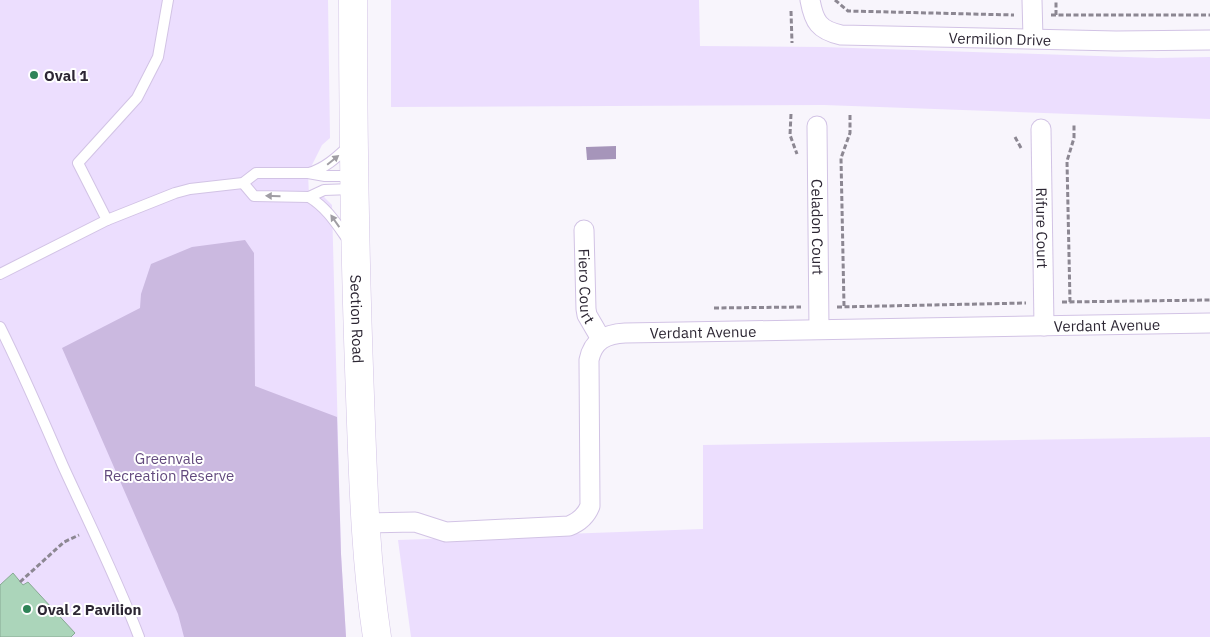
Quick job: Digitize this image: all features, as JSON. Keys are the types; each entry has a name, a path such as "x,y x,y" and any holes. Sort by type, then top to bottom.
{"street":[{"name":"Section Road","path":"353,0 354,142 361,437 370,580 377,637"},
{"name":"Vermilion Drive","path":"810,0 813,16 819,25 828,32 841,35 1116,41 1210,40"},
{"path":"1032,0 1033,38"},
{"name":"Celadon Court","path":"817,126 819,329"},
{"name":"Rifure Court","path":"1041,129 1044,326"},
{"name":"Fiero Court","path":"584,230 586,309 587,315 601,339"},
{"name":"Verdant Avenue","path":"601,339 615,334 1210,323"},
{"path":"366,523 415,522 446,532 569,526 577,523 584,517 590,506 589,360 592,350 601,339"}],"lane":[{"path":"107,220 78,163 138,98 158,57 168,0"},
{"path":"308,173 323,168 354,142"},
{"path":"0,274 107,220 175,193 190,189 243,183 256,173 308,173 355,182"},
{"path":"243,183 254,196 309,197 324,190 355,182"},
{"path":"309,197 321,204 330,213 356,250"},
{"path":"0,327 26,379 124,597 139,637"}],"path":[{"path":"1056,0 1056,15"},
{"path":"791,8 792,43"},
{"path":"844,306 841,158 850,133 850,115"},
{"path":"1070,302 1067,161 1074,138 1074,125"},
{"path":"714,308 1210,300"},
{"path":"20,582 64,542 93,528"}],"green space":[{"name":"Greenvale Recreation Reserve","path":"0,0 328,0 330,138 322,145 308,173 309,196 323,196 332,205 341,554 346,637 0,637"},
{"path":"391,0 699,0 700,46 823,47 1157,58 1210,57 1210,119 824,105 391,107"},
{"path":"245,240 254,253 255,386 337,417 341,554 346,637 184,637 178,614 62,348 140,308 141,294 151,264 192,247"},
{"path":"1210,437 1210,637 411,637 398,540 703,529 703,445"}],"shaded area":[{"path":"616,146 616,159 587,160 586,147"}],"building":[{"name":"Oval 2 Pavilion","path":"13,573 23,585 28,582 75,633 71,637 0,637 0,585"}],"place":[{"name":"Oval 1","path":"34,75"},
{"name":"Oval 2 Pavilion","path":"27,609"}]}
